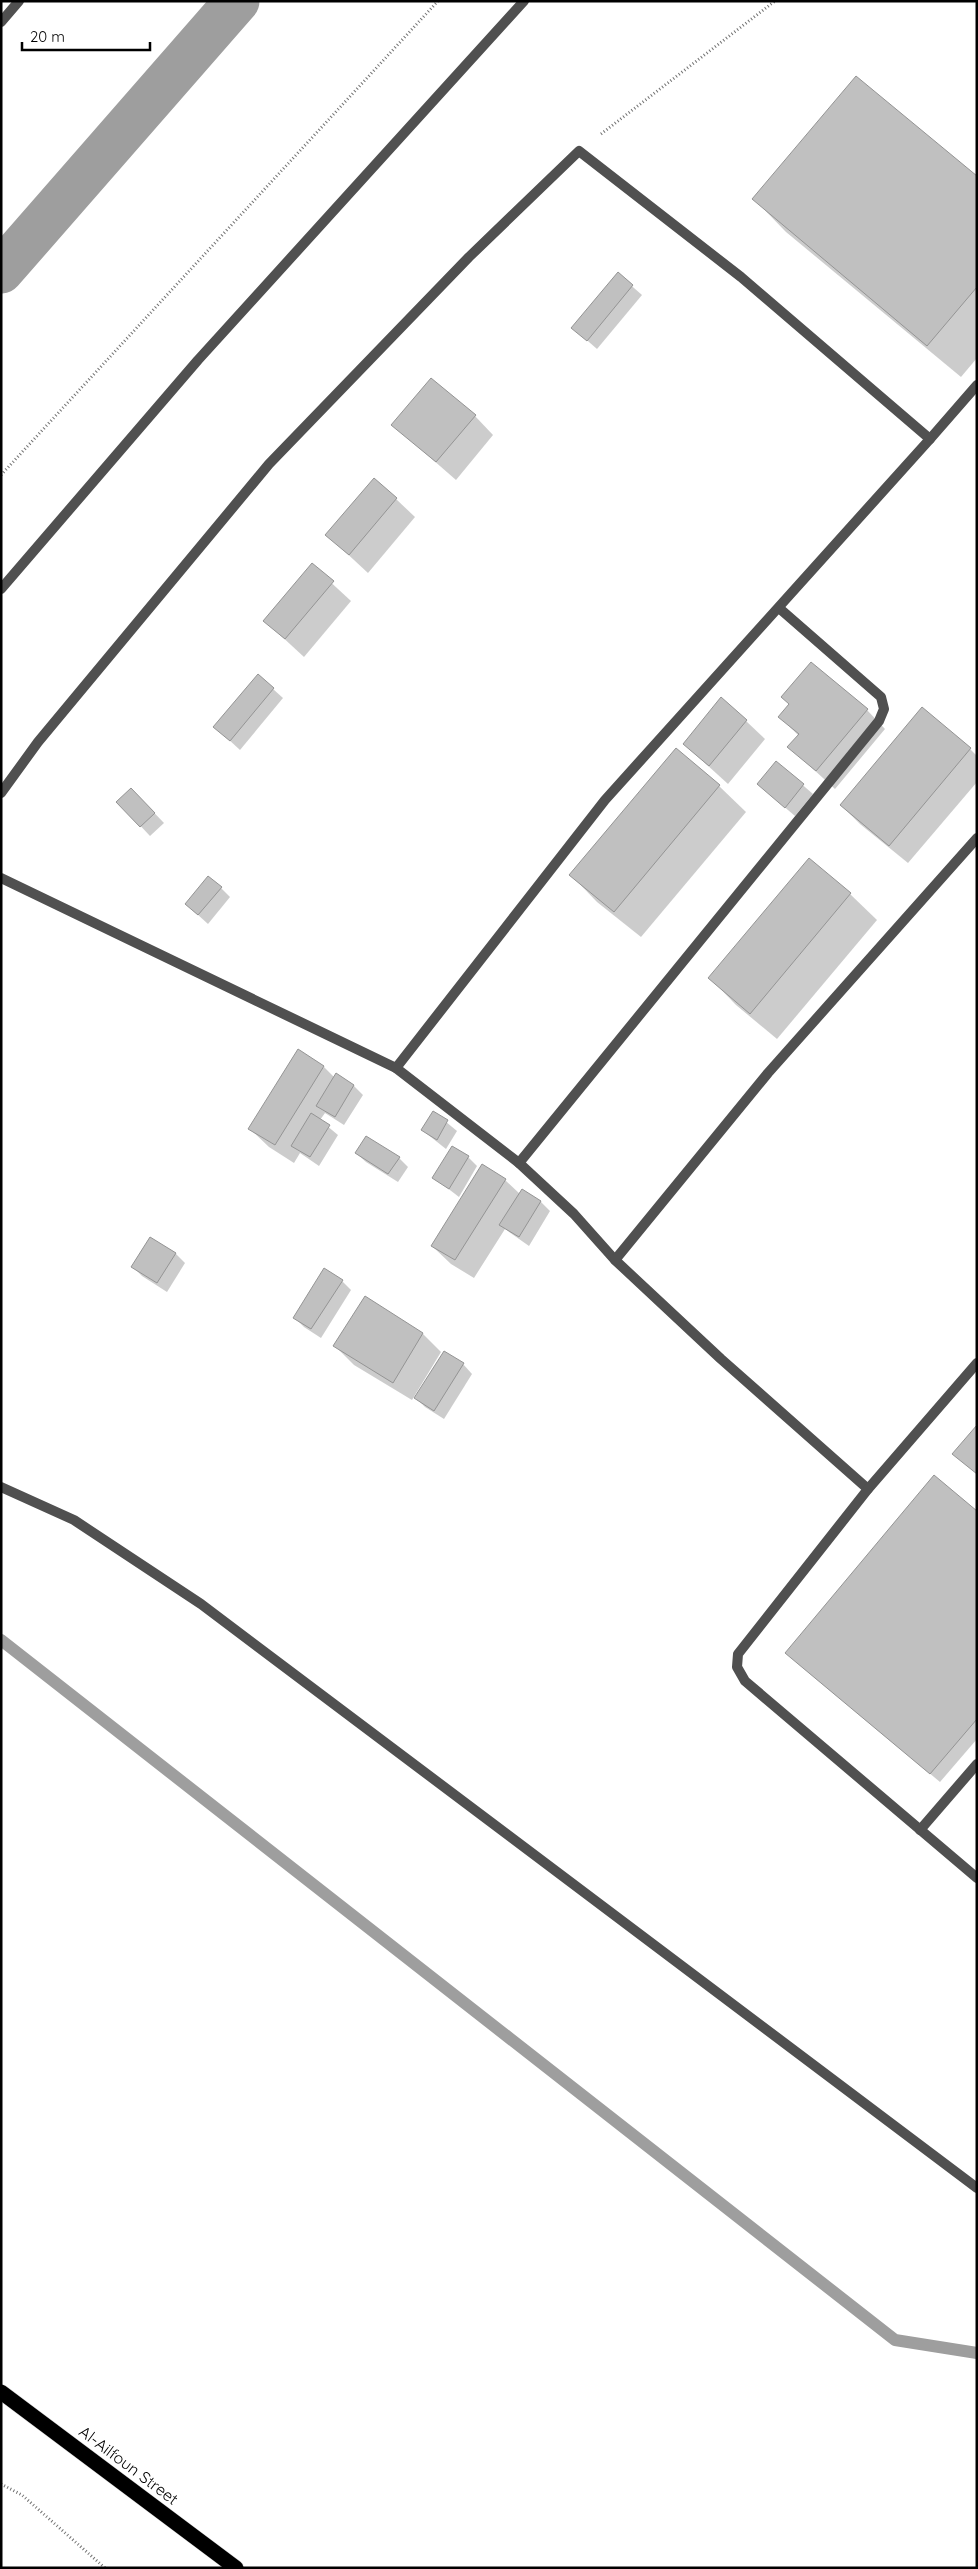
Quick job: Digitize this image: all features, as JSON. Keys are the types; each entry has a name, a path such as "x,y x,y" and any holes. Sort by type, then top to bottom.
{"highway":[{"name":"Al-Ailfoun Street","path":"1,2392 236,2568"}],"street":[{"path":"1,22 19,1"},
{"path":"1,589 198,360 524,1"},
{"path":"1,793 38,742 269,464 469,257 579,151 741,277 930,440"},
{"path":"396,1068 605,800 930,440 977,385"},
{"path":"519,1163 879,721 884,709 881,698 779,608"},
{"path":"615,1260 768,1073 977,838"},
{"path":"1,878 396,1068 519,1163 574,1214 615,1260 721,1358 868,1489"},
{"path":"977,1363 868,1489 738,1654 737,1667 745,1681 977,1878"},
{"path":"1,1488 74,1520 201,1604 977,2188"},
{"path":"920,1830 977,1764"}],"path":[{"path":"1,475 438,1"},
{"path":"579,151 775,1"},
{"path":"1,2484 22,2495 105,2568"}],"building":[{"path":"856,76 977,176 977,287 927,346 752,199"},
{"path":"618,272 633,285 587,341 571,328"},
{"path":"431,378 476,415 436,462 391,425"},
{"path":"374,478 397,498 349,555 325,535"},
{"path":"312,563 334,581 285,639 263,621"},
{"path":"811,662 868,709 816,771 787,747 799,734 778,717 789,704 781,697"},
{"path":"258,674 274,688 230,741 213,727"},
{"path":"721,697 747,720 709,766 683,744"},
{"path":"922,707 971,748 889,846 840,805"},
{"path":"676,748 720,785 614,912 569,875"},
{"path":"776,761 804,784 785,808 757,784"},
{"path":"131,788 155,813 140,827 116,802"},
{"path":"809,858 851,893 750,1014 708,978"},
{"path":"208,876 222,887 198,915 185,904"},
{"path":"298,1049 324,1066 275,1145 248,1129"},
{"path":"336,1073 354,1085 335,1117 316,1106"},
{"path":"433,1111 448,1120 437,1140 421,1130"},
{"path":"311,1113 330,1125 310,1157 291,1146"},
{"path":"366,1136 400,1157 388,1174 355,1153"},
{"path":"452,1146 469,1156 449,1189 432,1178"},
{"path":"482,1164 506,1179 455,1260 431,1246"},
{"path":"522,1189 541,1201 519,1237 499,1225"},
{"path":"150,1237 176,1253 157,1283 131,1267"},
{"path":"324,1268 343,1280 311,1329 293,1318"},
{"path":"365,1296 423,1333 393,1383 333,1346"},
{"path":"444,1351 464,1363 434,1411 414,1398"},
{"path":"977,1425 977,1474 952,1454"},
{"path":"934,1475 977,1511 977,1719 930,1774 785,1653"}],"waterway":[{"path":"1,271 237,1"},
{"path":"1,1640 895,2340 977,2353"}]}
